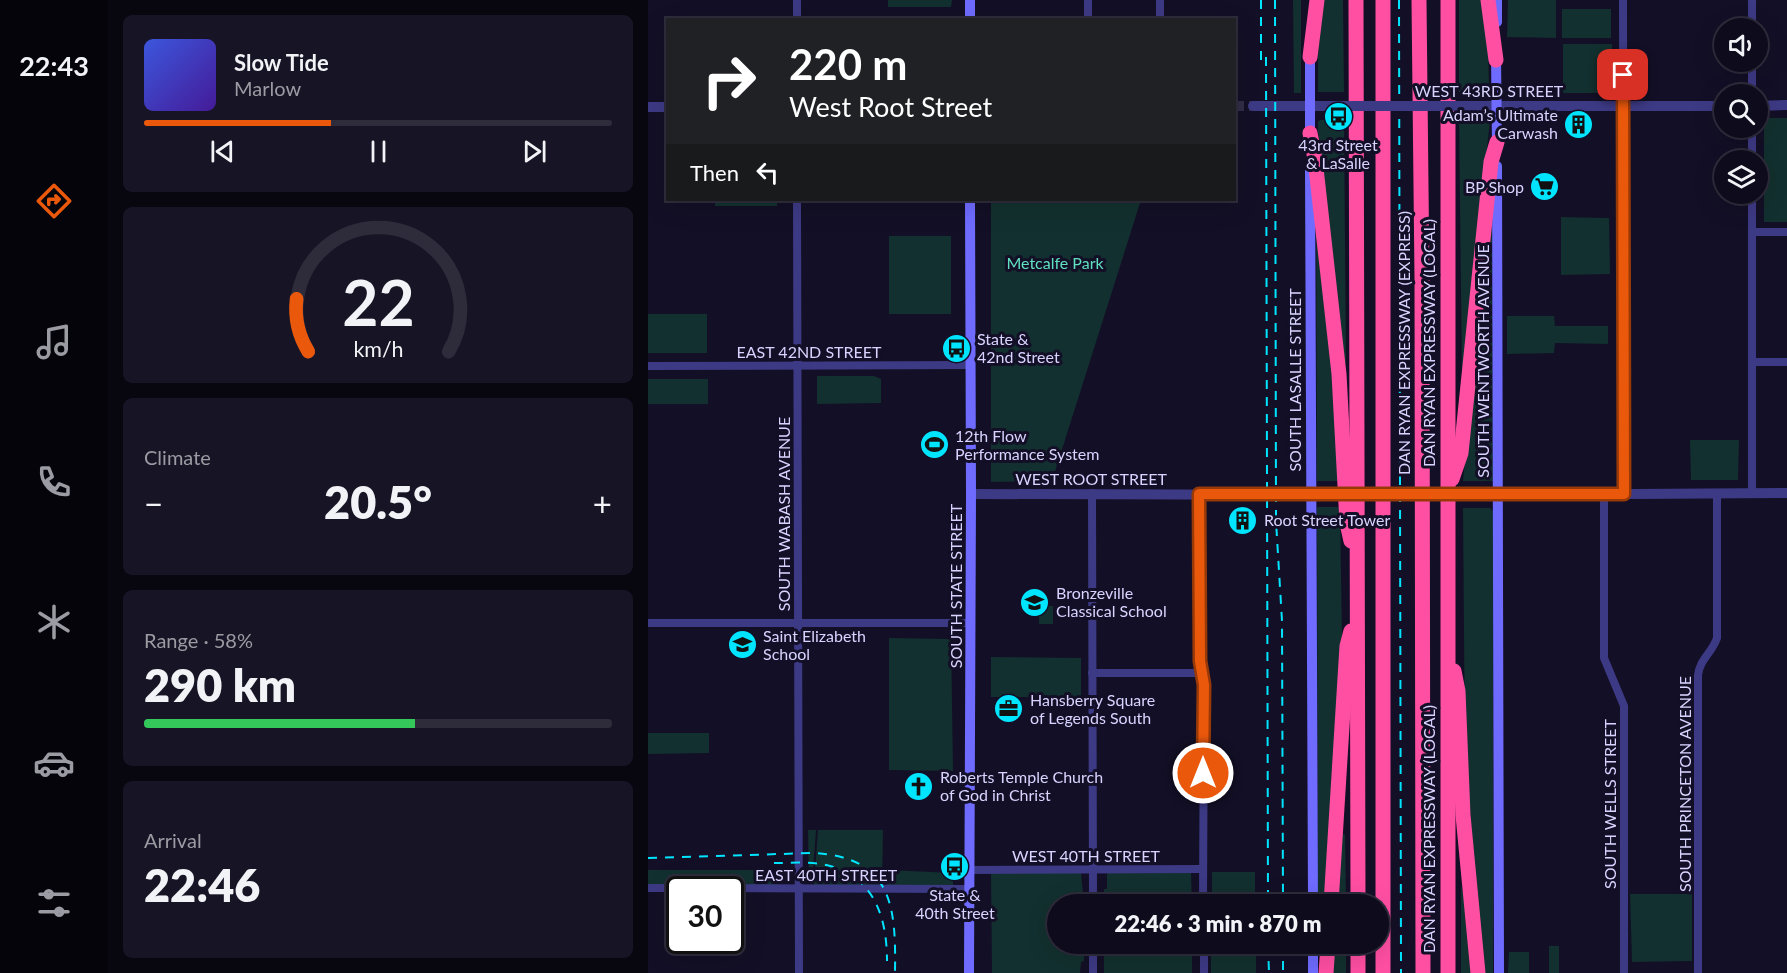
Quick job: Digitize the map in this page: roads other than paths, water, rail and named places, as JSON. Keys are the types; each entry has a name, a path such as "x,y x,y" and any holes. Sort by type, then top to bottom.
{"highway":[{"path":"1310,57 1317,0"},
{"path":"1356,0 1358,894"},
{"path":"1377,0 1383,33"},
{"name":"DAN RYAN EXPRESSWAY (EXPRESS)","path":"1383,0 1383,973"},
{"name":"DAN RYAN EXPRESSWAY (EXPRESS)","path":"1419,0 1423,973"},
{"name":"DAN RYAN EXPRESSWAY (LOCAL)","path":"1448,0 1448,973"},
{"path":"1488,0 1496,60"},
{"path":"1310,133 1315,159 1339,374 1347,523 1358,568"},
{"path":"1448,491 1461,453 1491,162 1497,142"},
{"path":"1332,894 1347,646 1358,608"},
{"path":"1447,625 1458,691 1463,815 1479,973"},
{"path":"1326,973 1327,954"},
{"path":"1358,954 1358,973"}],"main road":[{"path":"970,0 970,18"},
{"name":"SOUTH LASALLE STREET","path":"1310,0 1313,894"},
{"name":"SOUTH WENTWORTH AVENUE","path":"1497,0 1499,973"},
{"name":"SOUTH STATE STREET","path":"969,973 970,201"},
{"path":"1313,954 1313,973"}],"street":[{"path":"797,0 797,18"},
{"path":"1088,0 1088,18"},
{"path":"1160,0 1160,18"},
{"path":"1623,0 1624,494"},
{"path":"1752,0 1752,18"},
{"path":"1768,106 1787,105"},
{"name":"WEST 43RD STREET","path":"1253,106 1714,106"},
{"path":"648,107 666,107"},
{"name":"SOUTH WABASH AVENUE","path":"797,201 799,973"},
{"path":"1752,204 1752,494"},
{"path":"1752,232 1787,232"},
{"path":"1752,362 1787,362"},
{"name":"EAST 42ND STREET","path":"648,366 970,365"},
{"path":"1092,493 1093,894"},
{"name":"WEST ROOT STREET","path":"971,494 1787,493"},
{"path":"1199,494 1200,661 1204,685 1203,894"},
{"name":"SOUTH PRINCETON AVENUE","path":"1698,973 1698,675 1699,665 1714,648 1718,639 1718,494"},
{"name":"SOUTH WELLS STREET","path":"1604,495 1604,658 1624,706 1624,973"},
{"path":"648,623 970,623"},
{"path":"1092,673 1202,673"},
{"name":"WEST 40TH STREET","path":"969,870 1203,869"},
{"name":"EAST 40TH STREET","path":"648,888 969,889"},
{"path":"1093,954 1093,973"},
{"path":"1204,954 1204,973"}],"tunnel":[{"path":"1236,106 1253,106"}],"railway":[{"path":"1261,0 1261,66"},
{"path":"1275,0 1276,521 1282,621 1283,894"},
{"path":"1399,0 1401,973"},
{"path":"1266,57 1268,894"},
{"path":"648,858 813,853 840,857 860,864 874,875 891,907 895,973"},
{"path":"774,863 823,864 845,872 858,880 868,890 881,916 887,961"},
{"path":"1268,954 1269,973"},
{"path":"1283,954 1283,973"}],"place":[{"name":"43rd Street & LaSalle","path":"1338,117"},
{"name":"Adam’s Ultimate Carwash","path":"1579,124"},
{"name":"BP Shop","path":"1545,187"},
{"name":"State & 42nd Street","path":"956,348"},
{"name":"12th Flow Performance System","path":"934,445"},
{"name":"Root Street Tower","path":"1243,520"},
{"name":"Bronzeville Classical School","path":"1035,602"},
{"name":"Saint Elizabeth School","path":"742,645"},
{"name":"Hansberry Square of Legends South","path":"1009,709"},
{"name":"Roberts Temple Church of God in Christ","path":"919,786"},
{"name":"State & 40th Street","path":"955,867"}],"park label":[{"name":"Metcalfe Park","path":"1055,263"}]}
